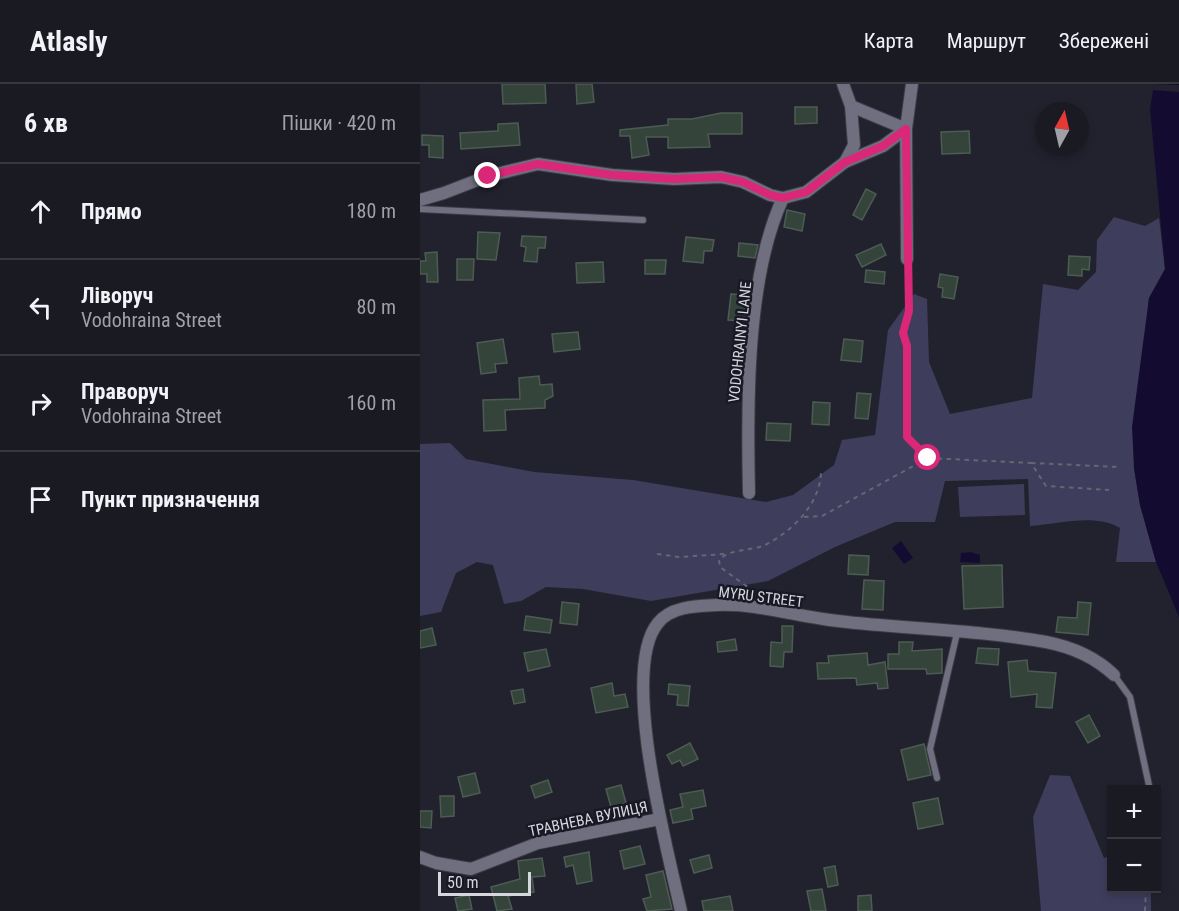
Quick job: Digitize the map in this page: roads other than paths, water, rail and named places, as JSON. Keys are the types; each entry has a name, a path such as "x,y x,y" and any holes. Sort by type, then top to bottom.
{"street":[{"path":"843,84 851,106 854,145 845,162"},
{"path":"908,259 906,129 912,84"},
{"path":"851,106 906,129"},
{"path":"420,200 488,176 538,164 612,175 674,179 721,177 743,182 770,195 783,198 806,192 845,162 883,146 906,129"},
{"name":"VODOHRAINYI LANE","path":"749,493 747,413 758,296 770,226 783,198"},
{"name":"MYRU STREET","path":"681,911 660,819 642,691 643,668 650,639 657,623 668,614 684,608 719,605 746,607 815,619 1047,642 1095,658 1114,675"},
{"name":"ТРАВНЕВА ВУЛИЦЯ","path":"420,857 436,863 471,868 538,843 660,819"}],"lane":[{"path":"420,209 643,220"},
{"path":"937,778 930,749 957,633"},
{"path":"1114,675 1130,697 1149,785"}]}
